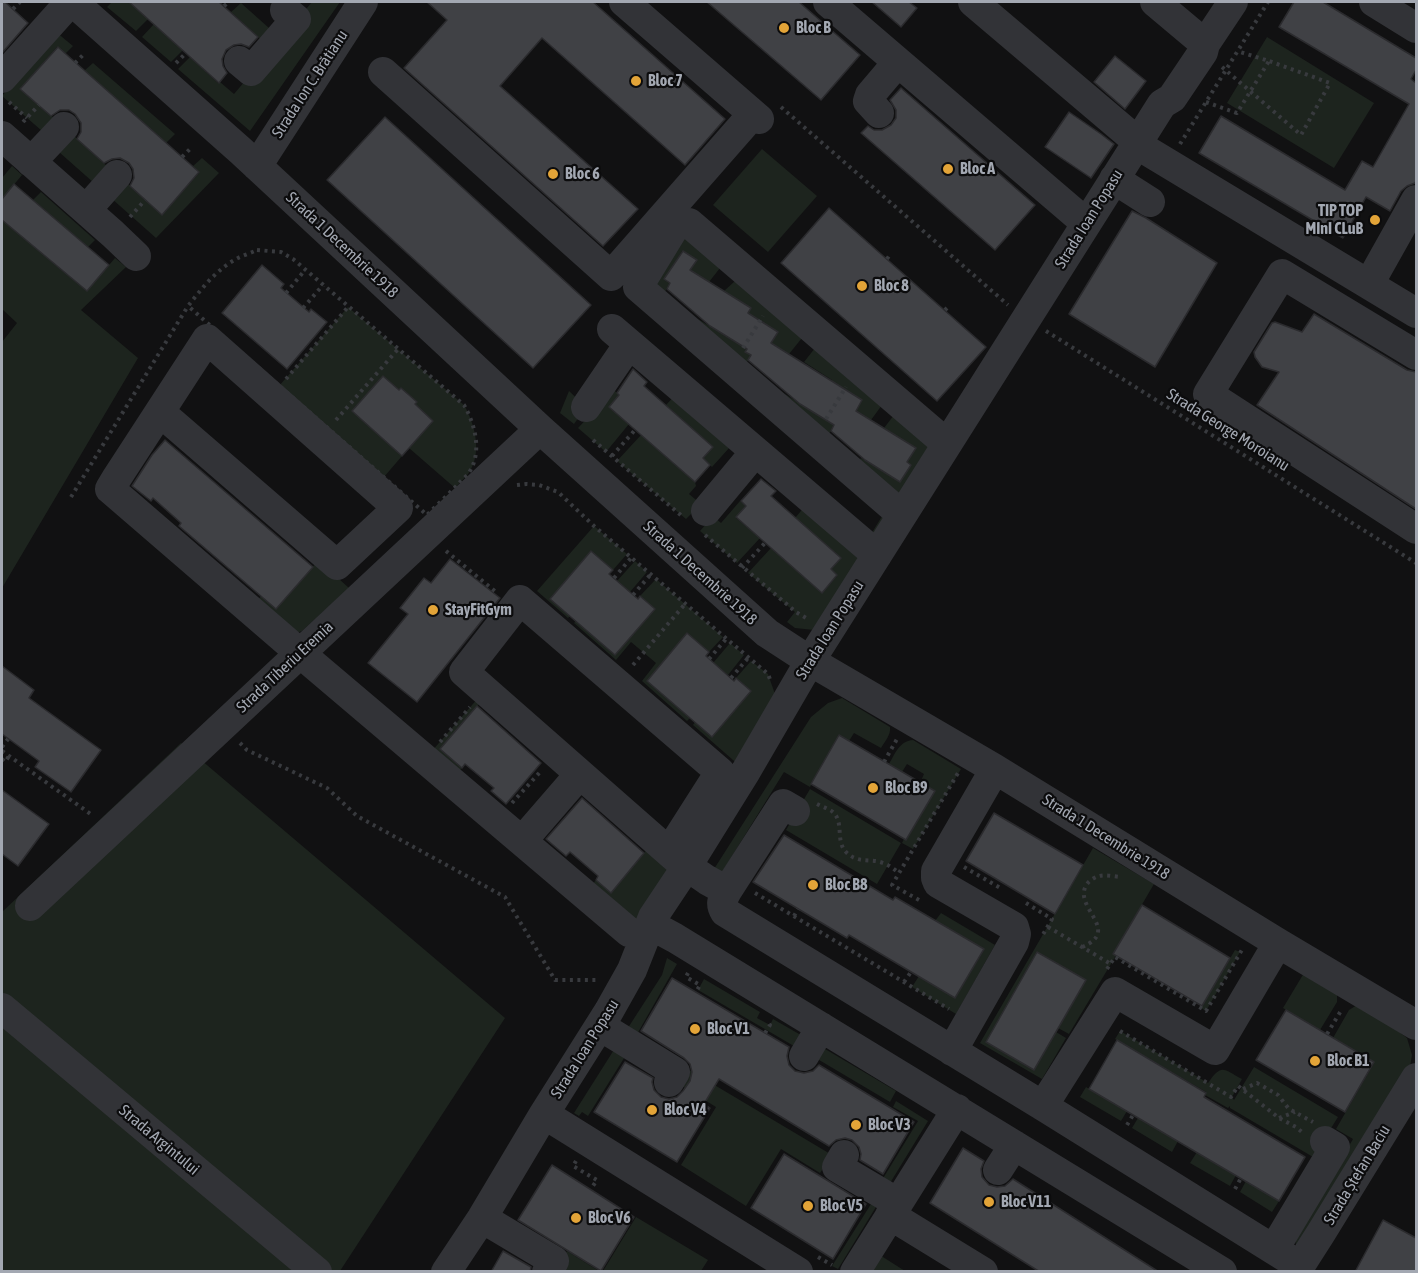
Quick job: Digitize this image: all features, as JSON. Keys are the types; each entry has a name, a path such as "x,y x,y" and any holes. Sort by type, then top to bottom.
{"street":[{"path":"2,78 71,2"},
{"name":"Strada 1 Decembrie 1918","path":"71,2 257,166 540,429 767,633 810,661 996,769 1278,943 1416,1025"},
{"name":"Strada Ion C. Brătianu","path":"257,166 363,2"},
{"path":"624,2 762,112 624,281"},
{"path":"828,2 1086,224"},
{"path":"973,2 1137,143 1416,313"},
{"path":"1155,2 1205,46"},
{"name":"Strada Ioan Popasu","path":"446,1272 482,1218 632,970 640,929 653,917 678,859 746,771 810,661 947,444 1021,315 1086,224 1162,104 1172,98 1233,2"},
{"path":"1374,2 1416,27"},
{"path":"239,61 251,71 296,20 285,10"},
{"path":"879,113 868,101 870,95 898,62"},
{"path":"383,72 624,281 731,367 902,515"},
{"path":"31,162 64,127"},
{"path":"2,136 136,256"},
{"path":"86,210 117,175"},
{"path":"1114,179 1150,202"},
{"path":"1352,323 1416,200"},
{"path":"624,281 674,228 682,223 689,223 947,444"},
{"path":"1416,356 1352,323 1282,274 1208,394 1416,528"},
{"path":"586,407 621,337 877,555"},
{"path":"160,412 337,565 398,508 207,339 110,489 522,841 640,929 675,938 1222,1272"},
{"name":"Strada Tiberiu Eremia","path":"30,906 540,429"},
{"path":"706,511 755,452"},
{"path":"368,535 398,562"},
{"path":"678,859 720,772 520,600 469,651 464,672 678,859 730,886"},
{"path":"952,1051 1014,942 1016,934 1014,927 938,883 936,878 936,871 996,769"},
{"path":"522,841 580,774"},
{"path":"804,806 783,804 722,899 721,906 725,912 1274,1249 1298,1269"},
{"path":"1043,1106 1115,992 1215,1050 1278,943"},
{"name":"Strada Argintului","path":"2,1008 317,1272"},
{"path":"600,1026 675,1071"},
{"path":"804,1056 820,1027"},
{"name":"Strada Ștefan Baciu","path":"1298,1269 1416,1078"},
{"path":"855,1272 957,1109"},
{"path":"544,1113 798,1272"},
{"path":"1274,1249 1335,1147 1315,1131"},
{"path":"998,1170 1014,1145"},
{"path":"836,1168 983,1272"},
{"path":"482,1218 554,1260"}],"path":[{"path":"13,9 20,2"},
{"path":"224,6 229,2"},
{"path":"1169,164 1268,2"},
{"path":"1205,46 1238,51 1330,83 1301,135 1226,71 1205,46"},
{"path":"174,66 186,53"},
{"path":"75,63 83,55"},
{"path":"1206,102 1237,113 1269,61"},
{"path":"2,96 27,118"},
{"name":"Strada George Moroianu","path":"762,112 1021,315 1416,563"},
{"path":"182,157 191,148"},
{"path":"71,497 188,306 225,266 257,250 281,252 292,260 464,405 476,435 474,459 470,472 419,522"},
{"path":"286,293 305,270"},
{"path":"303,308 323,285"},
{"path":"731,367 776,297"},
{"path":"188,306 427,515"},
{"path":"279,386 348,307"},
{"path":"336,420 399,348"},
{"path":"814,439 858,368"},
{"path":"612,456 635,430"},
{"path":"513,486 539,485 558,492 594,526 768,674 772,686"},
{"path":"742,568 765,543"},
{"path":"614,578 631,558"},
{"path":"633,595 651,574"},
{"path":"628,670 686,604"},
{"path":"709,659 726,639"},
{"path":"731,678 748,658"},
{"path":"225,723 225,730 247,750 327,788 357,816 505,897 555,980 603,980"},
{"path":"884,762 901,734"},
{"path":"8,739 2,749 9,756 112,829"},
{"path":"2,759 5,762 9,756"},
{"path":"892,885 961,769"},
{"path":"497,820 543,770"},
{"path":"804,806 831,811 835,815 840,840 846,852 858,859 882,862 899,873"},
{"path":"961,865 1008,892"},
{"path":"1082,947 1091,944 1096,938 1098,927 1085,902 1085,889 1088,883 1098,876 1111,876"},
{"path":"730,886 794,916 956,1014"},
{"path":"1026,903 1052,919 1038,943"},
{"path":"794,916 798,909"},
{"path":"1048,927 1111,964"},
{"path":"1105,973 1115,957 1206,1011 1244,946"},
{"path":"689,970 686,977 700,985 696,992"},
{"path":"904,982 911,972"},
{"path":"1327,1034 1343,1008"},
{"path":"1098,1018 1232,1097 1238,1086 1279,1118 1315,1131"},
{"path":"1243,1089 1257,1083 1267,1088 1278,1095 1289,1109 1315,1131"},
{"path":"1279,1118 1295,1112"},
{"path":"1127,1125 1133,1115"},
{"path":"1296,1126 1315,1131"},
{"path":"578,1158 573,1166 597,1180 591,1189"},
{"path":"1235,1189 1241,1178"}],"shaded area":[{"path":"112,2 129,2 148,19 136,31 107,7"},
{"path":"312,2 340,2 250,131 178,69 190,57 218,83 220,82 234,94"},
{"path":"241,3 269,28 268,46 231,12"},
{"path":"154,24 183,50 171,62 142,37"},
{"path":"56,32 73,46 65,54 57,47 21,88 54,118 42,131 2,96"},
{"path":"1267,37 1374,103 1334,168 1227,103"},
{"path":"93,63 175,134 166,143 84,71"},
{"path":"73,135 108,167 94,183 59,152"},
{"path":"762,149 817,196 768,252 713,205"},
{"path":"202,158 219,173 156,238 111,198 126,182 162,215 199,173 193,166"},
{"path":"12,166 22,175 2,199 2,178"},
{"path":"41,192 95,240 88,247 33,200"},
{"path":"2,220 87,291 115,258 126,267 81,310 138,358 2,588 2,342 17,323 2,309"},
{"path":"682,236 720,268 709,282 690,270 697,260 682,251 665,279 670,283 662,297 647,287"},
{"path":"735,281 802,338 789,354 771,343 778,332 763,323 746,352 751,355 743,369 698,319 735,342 724,291"},
{"path":"348,307 464,405 474,430 476,448 473,466 455,488 409,448 433,421 415,404 416,401 383,376 352,411 402,456 384,477 279,386"},
{"path":"815,348 882,405 871,420 856,411 862,400 847,391 836,423 827,437 780,391 817,414 823,394 832,380 804,362"},
{"path":"614,390 619,395 609,407 629,424 606,452 578,428"},
{"path":"569,391 586,407 574,424 560,413"},
{"path":"677,393 730,447 712,467 703,458 713,447 666,405"},
{"path":"894,415 937,436 814,630 795,628 787,622 795,612 748,573 771,548 822,593 837,576 831,569 840,557 795,518 806,505 865,544 892,500 855,467 861,458 900,482 911,465 907,462 916,448 884,428"},
{"path":"641,435 695,482 696,486 689,494 701,504 686,519 617,461"},
{"path":"740,501 746,506 736,518 760,538 737,563 700,531 713,516 721,523"},
{"path":"594,526 627,554 613,570 591,552 568,618 537,591"},
{"path":"297,541 349,588 297,633 257,601 261,596 276,609 316,563"},
{"path":"635,561 647,572 630,592 617,581"},
{"path":"656,579 723,637 709,652 687,634 647,681 690,718 687,721 642,681 656,663 631,642 616,660 574,623 576,621 615,655 655,609 640,596"},
{"path":"730,643 744,655 728,675 713,663"},
{"path":"751,661 768,674 776,697 741,767 693,725 695,722 712,737 751,691 736,678"},
{"path":"479,697 481,702 440,749 462,768 457,773 432,751"},
{"path":"842,698 890,727 889,735 881,748 854,733 849,741 839,736 810,787 784,772 716,882 707,880 811,717 828,703"},
{"path":"913,740 961,769 913,849 902,843 935,791 920,783 924,774 907,764 902,772 889,764 901,745"},
{"path":"181,743 505,1018 340,1271 2,1272 2,912"},
{"path":"810,789 901,843 877,884 786,830"},
{"path":"650,846 672,870 634,925 590,887 596,880 611,892"},
{"path":"1093,848 1154,884 1113,954 1116,956 1069,1034 1058,1028 1086,980 1037,952 986,1042 1034,1070 1056,1032 1066,1038 1042,1079 980,1043"},
{"path":"941,913 995,945 956,1014 912,987 919,976 955,998 984,950 935,921"},
{"path":"1235,950 1240,952 1206,1011 1201,1008"},
{"path":"667,958 677,964 636,1036 624,1034 662,975"},
{"path":"1304,973 1337,993 1337,1002 1320,1030 1283,1008"},
{"path":"704,979 760,1012 757,1018 770,1025 773,1019 806,1038 799,1049 698,990"},
{"path":"1357,1005 1407,1038 1412,1055 1407,1084 1299,1258 1295,1240 1353,1139 1336,1129 1374,1063 1333,1038 1349,1010"},
{"path":"1120,1031 1208,1083 1220,1070 1242,1079 1232,1097 1234,1100 1254,1067 1338,1117 1313,1157 1230,1106 1228,1108 1205,1095 1206,1092 1115,1039"},
{"path":"815,1043 896,1091 890,1102 809,1054"},
{"path":"617,1045 626,1055 588,1116 582,1112 579,1116 574,1113"},
{"path":"686,1068 832,1155 820,1173 781,1149 746,1206 681,1165 716,1107 677,1083"},
{"path":"1086,1087 1127,1111 1121,1121 1080,1097"},
{"path":"896,1101 928,1121 887,1188 882,1180 918,1121 893,1107"},
{"path":"1138,1118 1178,1141 1172,1152 1132,1128"},
{"path":"1197,1152 1236,1175 1230,1186 1190,1163"},
{"path":"1246,1181 1279,1201 1272,1212 1240,1192"},
{"path":"879,1202 838,1269 832,1266 871,1204"},
{"path":"636,1217 708,1260 701,1271 603,1271"},
{"path":"567,1251 599,1271 555,1272"},
{"path":"875,1252 905,1271 863,1272"}],"building":[{"path":"2,2 5,2 28,23 2,53"},
{"path":"129,2 219,2 258,37 249,47 241,44 226,50 222,59 227,73 219,83"},
{"path":"427,2 593,2 725,119 685,165 542,38 500,86 638,209 603,246 404,68 447,20"},
{"name":"Bloc B","path":"707,2 799,2 860,55 821,100"},
{"path":"872,2 909,2 917,8 901,27"},
{"path":"1294,2 1323,2 1416,58 1416,70 1411,79 1416,83 1416,181 1401,191 1390,211 1366,197 1343,238 1199,153 1221,116 1345,190 1362,161 1373,167 1409,104 1279,27"},
{"path":"58,47 199,172 162,215 130,186 134,178 133,169 129,163 120,158 104,163 77,139 81,132 81,123 75,114 69,110 60,110 51,116 20,89"},
{"path":"1115,56 1146,81 1125,109 1094,82"},
{"name":"Bloc A","path":"901,88 1035,205 995,250 861,133 868,126 874,130 882,130 891,125 896,118 896,110 890,100"},
{"path":"1069,112 1114,144 1091,178 1045,147"},
{"path":"385,117 591,305 533,368 327,180"},
{"path":"14,184 109,265 87,291 2,220 2,199"},
{"name":"Bloc 8","path":"829,208 986,347 937,401 781,263"},
{"path":"1132,211 1217,263 1155,367 1069,314"},
{"path":"683,251 697,260 690,270 751,308 748,313 778,332 771,343 862,400 856,411 916,448 907,462 911,465 900,482 865,460 831,431 834,425 800,404 748,360 751,355 745,352 747,349 710,326 667,289 670,283 664,279"},
{"path":"262,265 284,284 281,288 309,312 311,309 327,322 287,369 222,313"},
{"path":"1314,314 1407,370 1416,372 1416,509 1257,405 1279,372 1262,367 1254,352 1272,323 1275,322 1302,332"},
{"path":"633,369 647,382 644,386 713,447 703,458 710,465 695,482 609,407 619,395 617,393"},
{"path":"383,376 417,402 415,404 433,421 402,456 352,411"},
{"path":"165,440 313,567 276,609 179,526 181,523 153,498 151,501 132,486 152,455"},
{"path":"761,479 776,491 771,496 841,558 831,569 837,575 822,593 736,517 746,506 741,501"},
{"path":"591,551 613,570 609,574 638,599 640,596 655,609 615,655 550,599"},
{"path":"450,559 500,598 417,702 368,663 408,614 400,608 424,578 431,583"},
{"path":"687,633 709,652 706,656 734,681 736,678 751,691 712,737 647,681"},
{"path":"2,666 34,690 29,698 101,750 71,792 35,767 39,761 2,734"},
{"path":"477,706 541,763 506,804 491,791 494,788 465,764 462,768 440,749"},
{"name":"Bloc B9","path":"839,735 935,791 906,840 811,784"},
{"path":"2,790 49,824 18,866 2,854"},
{"path":"582,798 644,853 611,893 596,880 598,876 570,852 566,856 546,839"},
{"path":"994,813 1083,865 1055,914 966,861"},
{"path":"784,835 893,900 895,897 984,949 955,998 849,935 847,938 753,882"},
{"path":"1142,905 1230,958 1202,1006 1113,954"},
{"path":"1037,952 1086,980 1034,1070 986,1042"},
{"path":"672,978 789,1047 787,1056 789,1065 795,1071 804,1073 813,1071 819,1065 914,1122 883,1174 860,1160 859,1147 852,1140 845,1138 836,1140 829,1146 719,1079 704,1104 710,1108 677,1162 594,1112 625,1062 653,1078 654,1090 661,1097 669,1099 677,1097 690,1081 692,1072 690,1064 641,1031"},
{"name":"Bloc B1","path":"1286,1010 1374,1062 1345,1112 1256,1060"},
{"path":"1117,1040 1206,1093 1204,1097 1305,1157 1279,1201 1089,1089"},
{"path":"963,1148 984,1161 981,1169 982,1177 989,1185 1005,1186 1013,1179 1159,1272 1040,1272 930,1203"},
{"name":"Bloc V5","path":"784,1154 866,1204 833,1259 751,1208"},
{"name":"Bloc V6","path":"552,1165 634,1217 601,1271 518,1220"},
{"path":"1383,1220 1416,1238 1416,1272 1355,1272"},
{"path":"503,1251 531,1267 530,1272 491,1272"}],"place":[{"name":"Bloc B","path":"784,28"},
{"name":"Bloc 7","path":"636,81"},
{"name":"Bloc A","path":"948,169"},
{"name":"Bloc 6","path":"553,174"},
{"name":"TIP TOP MInI CLuB","path":"1375,220"},
{"name":"Bloc 8","path":"862,286"},
{"name":"StayFitGym","path":"433,610"},
{"name":"Bloc B9","path":"873,788"},
{"name":"Bloc B8","path":"813,885"},
{"name":"Bloc V1","path":"695,1029"},
{"name":"Bloc B1","path":"1315,1061"},
{"name":"Bloc V4","path":"652,1110"},
{"name":"Bloc V3","path":"856,1125"},
{"name":"Bloc V11","path":"989,1202"},
{"name":"Bloc V5","path":"808,1206"},
{"name":"Bloc V6","path":"576,1218"}]}
